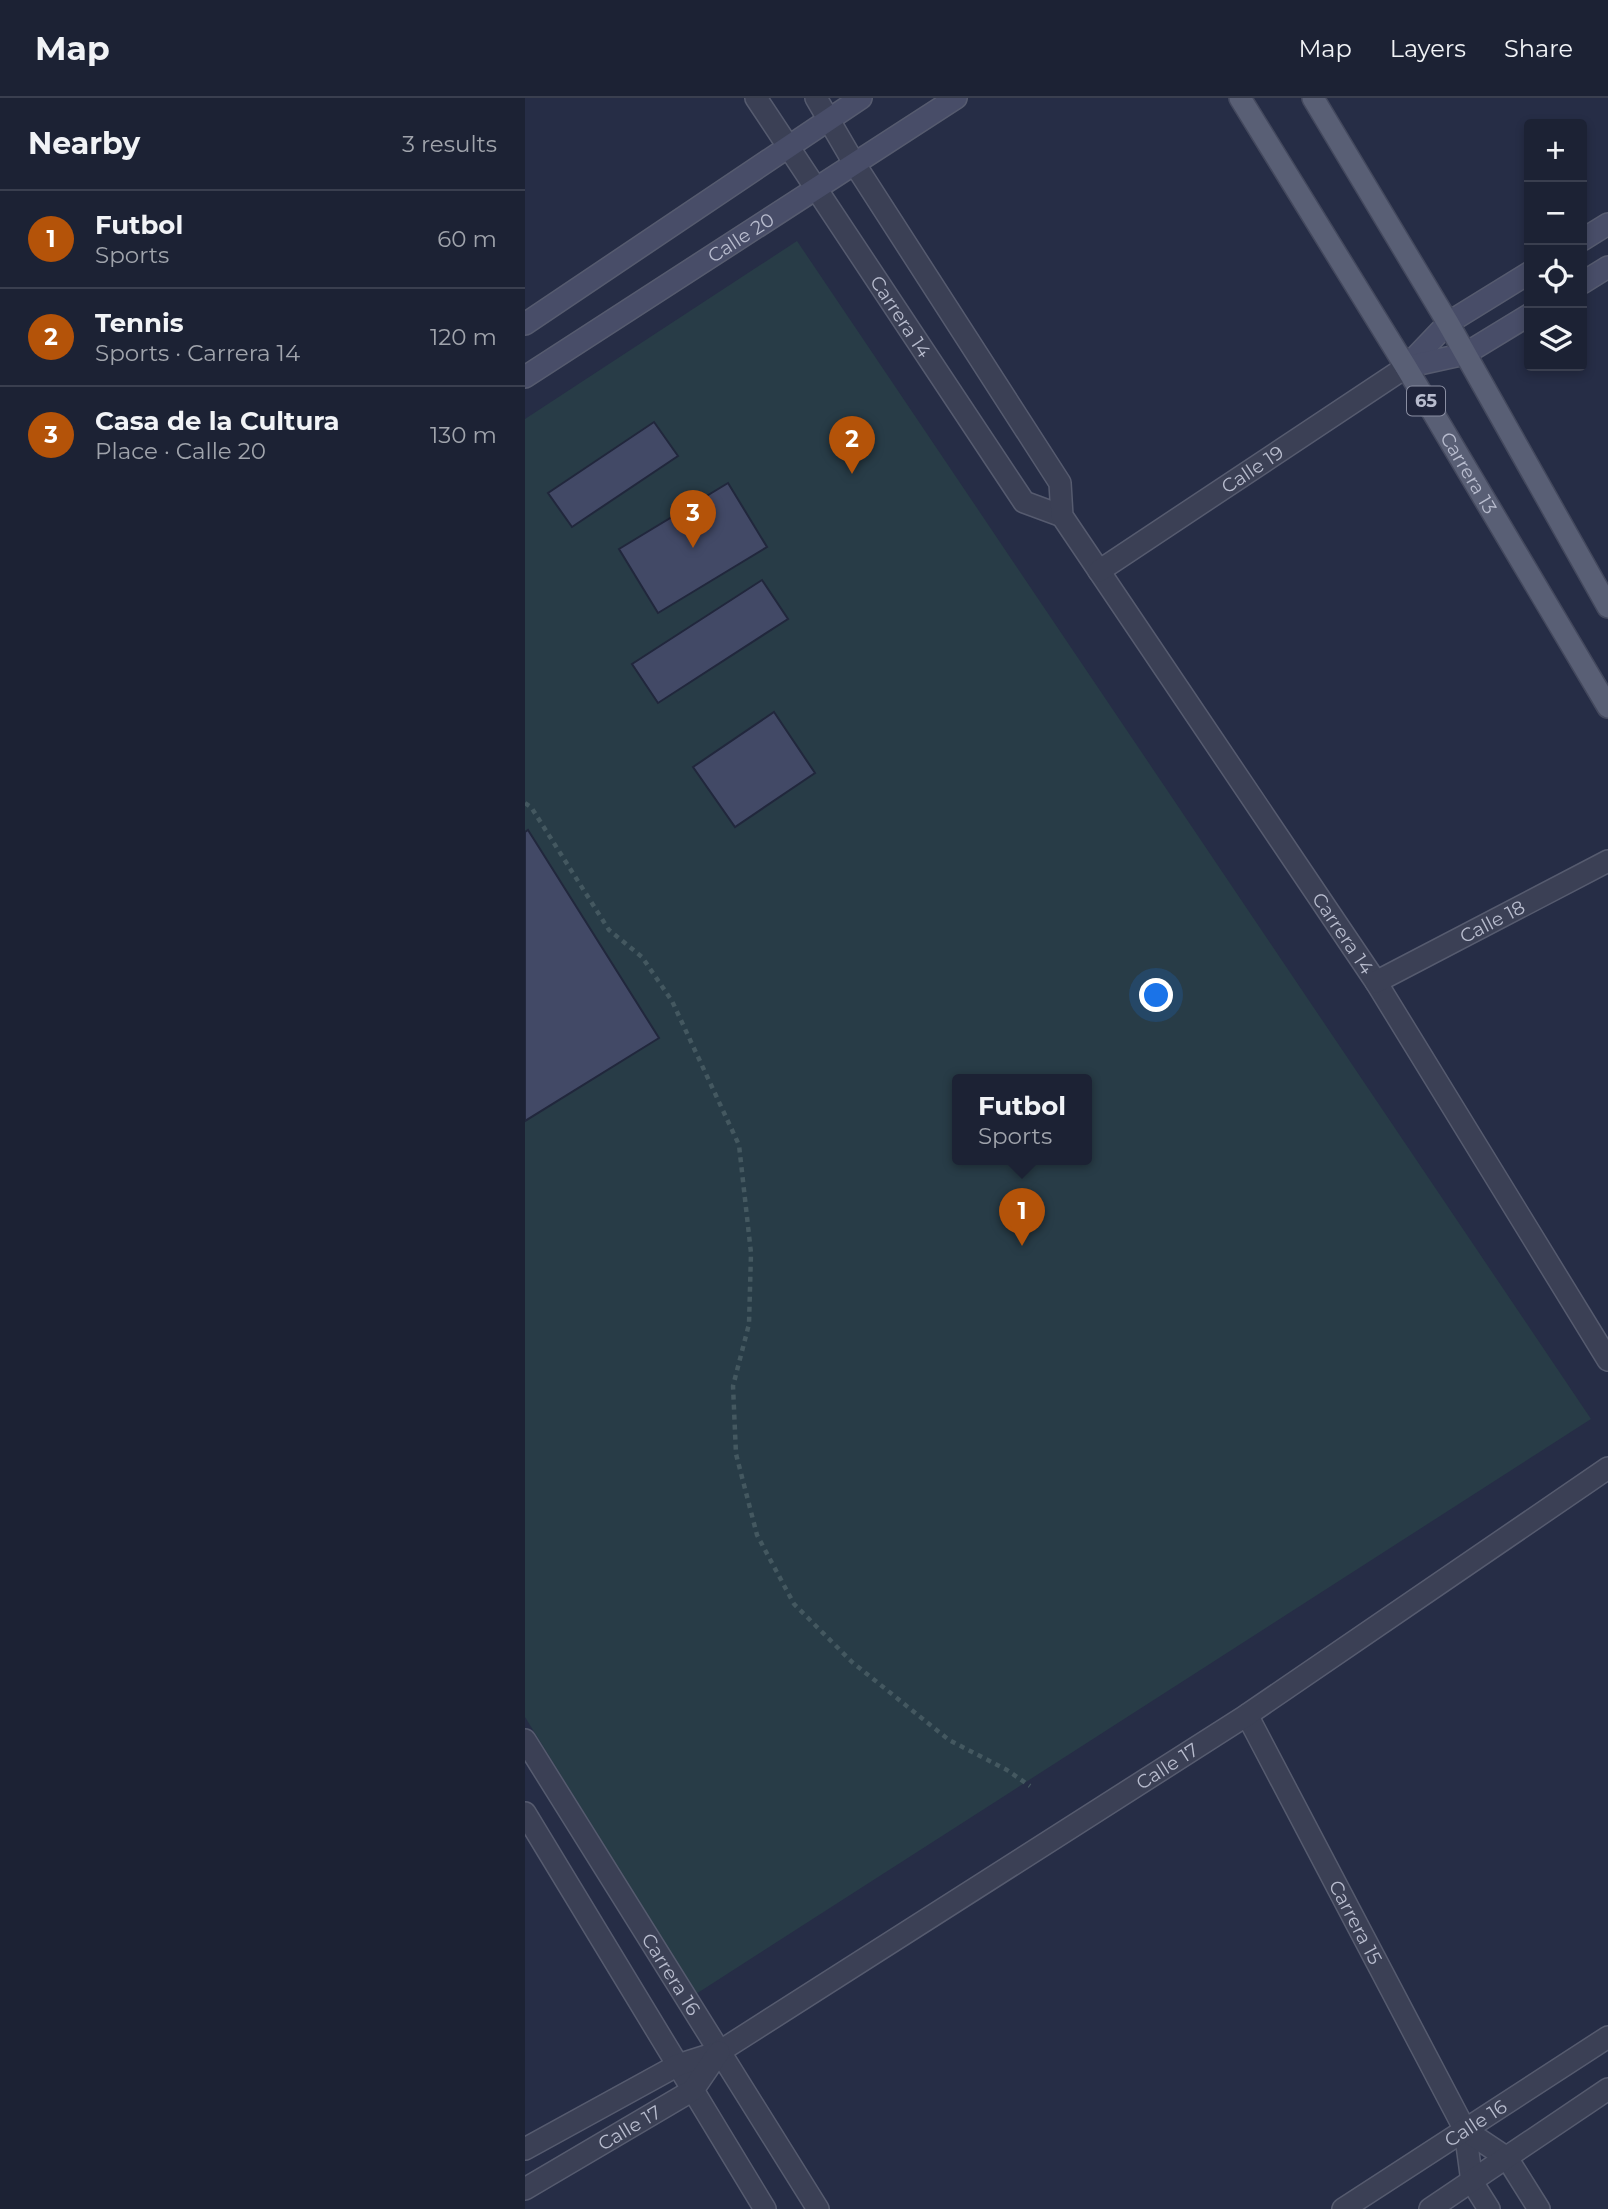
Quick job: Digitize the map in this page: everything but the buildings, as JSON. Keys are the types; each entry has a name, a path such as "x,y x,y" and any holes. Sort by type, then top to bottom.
{"main road":[{"name":"Carrera 13","path":"1240,98 1406,367 1608,706"},
{"path":"1314,98 1448,323 1608,607"}],"street":[{"name":"Carrera 14","path":"756,98 818,187 1024,502 1062,516"},
{"name":"Carrera 14","path":"816,98 854,163 1060,483 1062,516 1376,982 1608,1360"},
{"path":"525,324 787,145 861,98"},
{"name":"Calle 20","path":"525,377 956,98"},
{"path":"1587,237 1608,224"},
{"path":"1587,280 1608,267"},
{"name":"Calle 19","path":"1099,571 1406,367 1448,323 1524,276"},
{"name":"Calle 19","path":"1406,367 1465,354 1524,318"},
{"name":"Calle 18","path":"1376,982 1608,861"},
{"name":"Calle 17","path":"525,2149 678,2066 719,2052 1247,1715 1608,1468"},
{"name":"Carrera 15","path":"1247,1715 1465,2130 1472,2182 1489,2209"},
{"name":"Carrera 16","path":"525,1740 818,2209"},
{"path":"525,1813 765,2209"},
{"name":"Calle 16","path":"1343,2209 1608,2037"},
{"name":"Calle 17","path":"525,2189 692,2090 719,2052"},
{"path":"1430,2209 1608,2089"},
{"name":"Carrera 15","path":"1465,2130 1507,2158 1539,2209"}],"path":[{"path":"525,803 531,807 609,930 642,957 672,1000 739,1145 751,1253 749,1324 733,1386 736,1454 757,1535 794,1604 852,1662 949,1740 1007,1770 1030,1786"}],"shaded area":[{"path":"797,241 1591,1419 696,1994 525,1717 525,419"}],"place":[{"name":"Tennis","path":"852,474"},
{"name":"Casa de la Cultura","path":"693,548"},
{"name":"Futbol","path":"1022,1246"}]}
